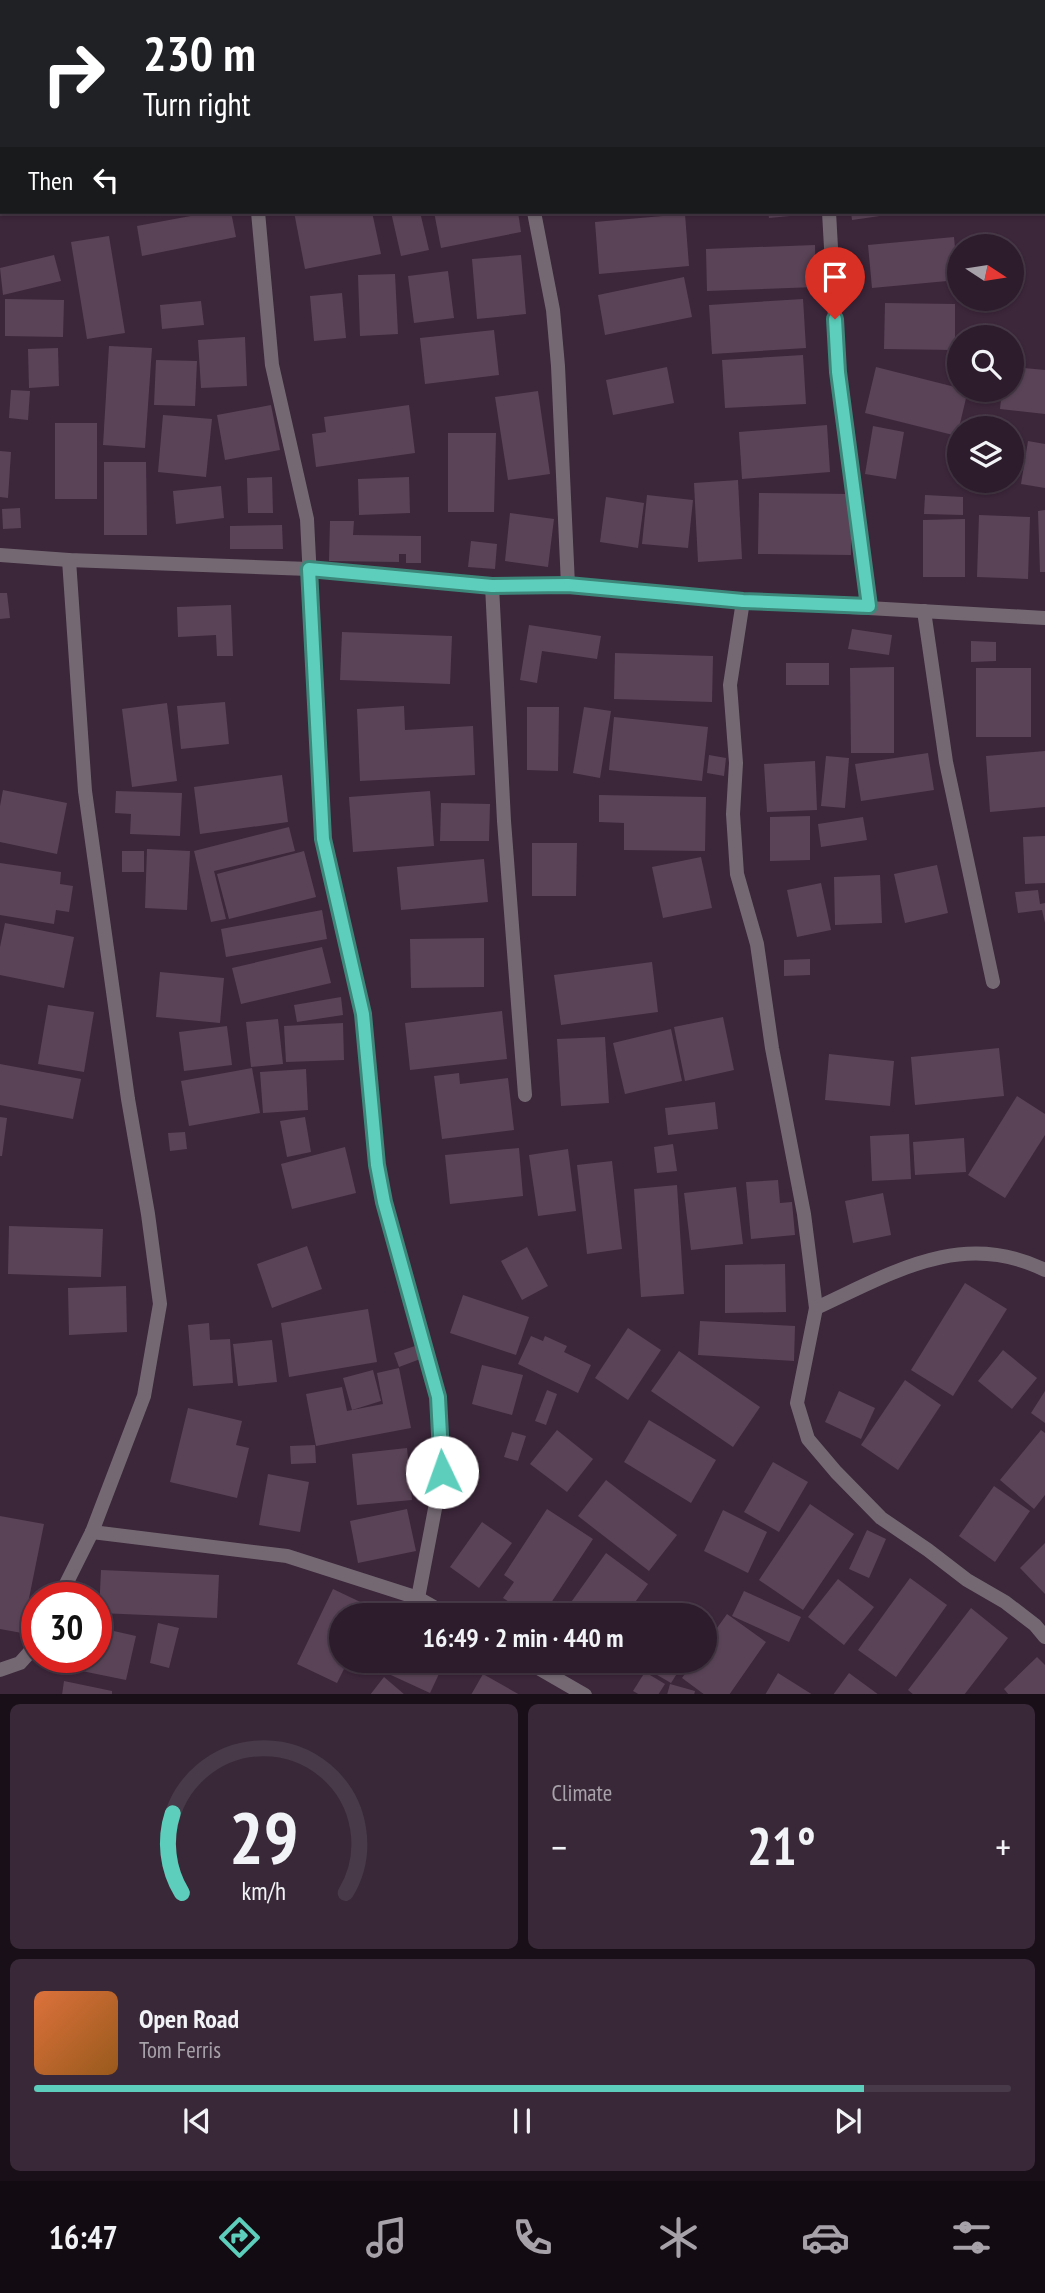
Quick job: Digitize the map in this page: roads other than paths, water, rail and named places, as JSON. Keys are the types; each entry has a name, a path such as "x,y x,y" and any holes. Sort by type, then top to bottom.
{"street":[{"path":"258,214 272,365 307,519 323,839 363,1014 377,1165 384,1202 438,1397 442,1472 418,1598"},
{"path":"534,214 553,310 568,585"},
{"path":"829,214 838,372 869,606"},
{"path":"0,555 309,569 492,586 568,585 743,601 1045,618"},
{"path":"67,1582 92,1532 144,1395 160,1304 85,791 69,560"},
{"path":"492,586 504,821 525,1095"},
{"path":"743,601 730,685 736,763 733,814 737,874 757,944 772,1048 804,1214 816,1308 797,1403 808,1438 835,1472 881,1518 967,1580 1005,1602 1035,1625 1045,1637"},
{"path":"924,611 946,762 993,982"},
{"path":"816,1308 906,1266 947,1256 977,1252 1002,1254 1023,1259 1045,1270"},
{"path":"92,1532 287,1556 427,1603"},
{"path":"0,1671 21,1662"},
{"path":"547,1673 583,1694"}]}
